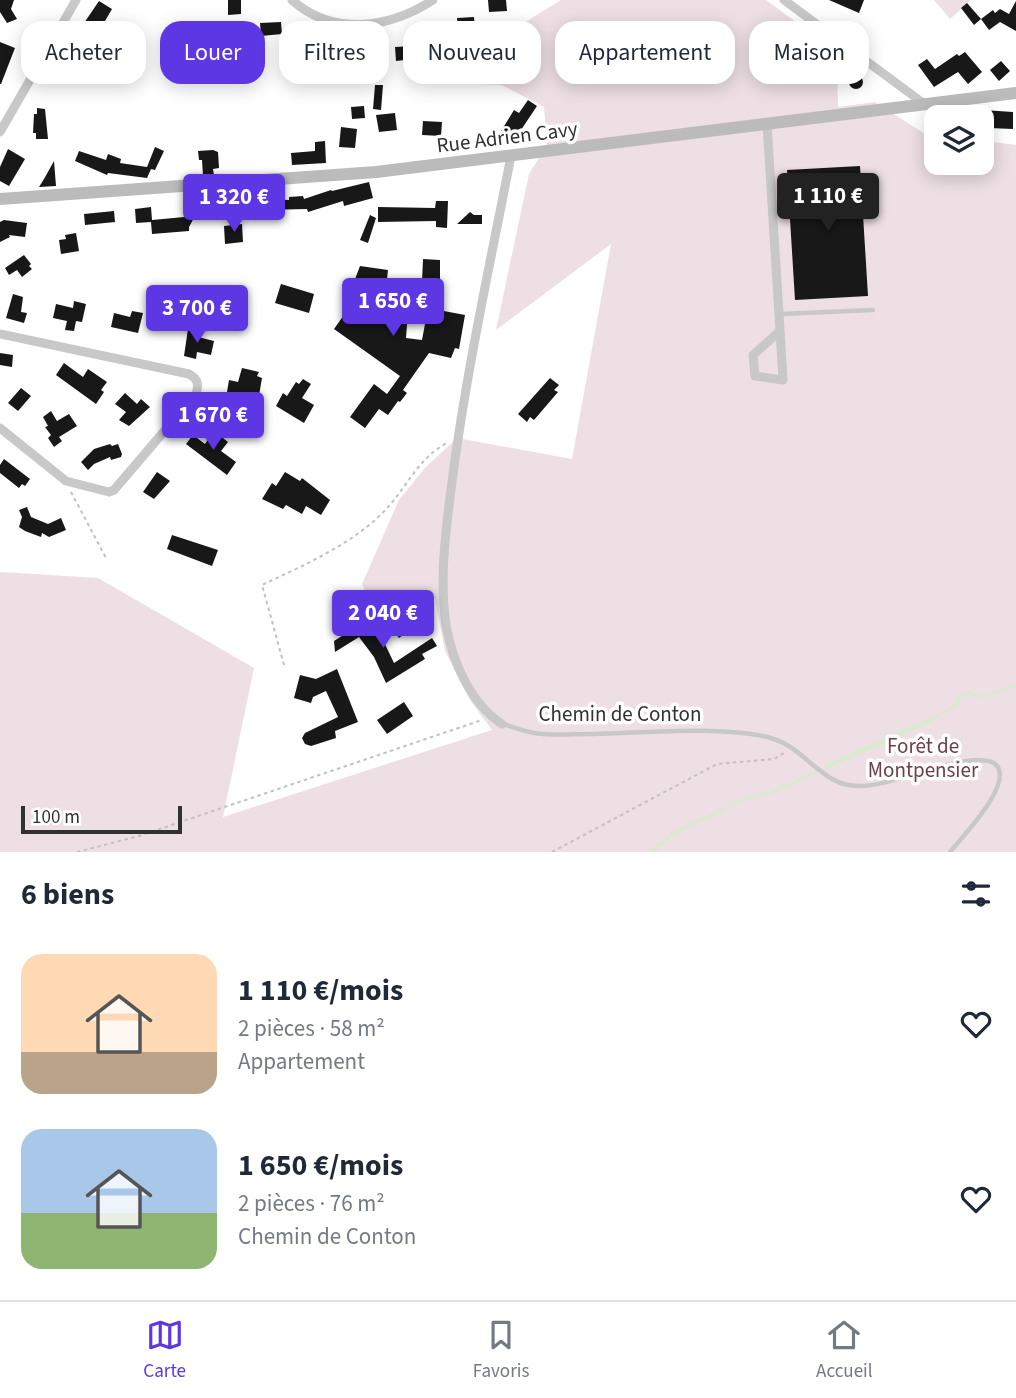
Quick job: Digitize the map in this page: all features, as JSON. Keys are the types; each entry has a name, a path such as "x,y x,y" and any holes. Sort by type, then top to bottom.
{"main road":[{"name":"Rue Adrien Cavy","path":"0,199 376,172 1016,93"}],"street":[{"path":"0,132 76,0"},
{"path":"292,0 313,15 341,23 361,25 397,19 433,0"},
{"path":"784,0 923,103"},
{"path":"767,124 779,314 783,380 754,376 753,355 780,331"},
{"name":"Chemin de Conton","path":"502,724 488,715 467,684 453,656 446,625 443,582 444,546 457,438 511,156"},
{"path":"0,334 189,374 195,377 198,385 196,394 109,492 66,481 0,428"}],"lane":[{"path":"779,314 873,310"},
{"name":"Chemin de Conton","path":"502,724 534,733 733,732 765,736 795,748 834,780 850,785 872,785 962,761 992,762 998,767 1000,774 998,786 986,808 950,852"}],"path":[{"path":"284,665 262,585 320,558 366,527 389,506 419,464 439,447 457,438"},
{"path":"66,481 106,558"},
{"path":"78,852 139,836 481,721 488,715"},
{"path":"552,852 718,764 774,759 795,748"}],"green space":[{"name":"Forêt de Montpensier","path":"561,0 766,0 795,21 749,21 749,84 838,84 838,107 875,102 924,133 924,175 994,175 994,142 1016,145 1016,852 0,852 0,572 98,578 254,668 223,817 492,730 470,700 445,651 435,598 373,610 362,584 399,500 425,468 457,438 572,459 611,244 496,330 529,174 547,145 544,107 502,85 484,84 541,84 541,21 527,21"},
{"path":"934,0 971,0 950,19"}],"shaded area":[{"path":"1016,684 1016,687 984,698 968,694 960,699 956,707 925,725 826,769 825,765 946,711 953,706 957,697 969,691 984,696"},
{"path":"819,769 818,772 773,793 731,804 721,812 673,835 654,852 649,852 672,832 731,802 770,792"}],"building":[{"path":"0,0 14,0 11,9 17,19 7,23 0,12"},
{"path":"228,0 241,0 241,14 228,15"},
{"path":"488,0 506,0 507,11 489,12"},
{"path":"829,0 864,0 859,13"},
{"path":"99,1 112,9 105,21 85,21"},
{"path":"1016,1 1016,31 1000,22 989,30 981,19 993,10 995,13 1000,9 1009,14"},
{"path":"967,3 981,19 974,25 961,8"},
{"path":"474,17 474,21 457,21 457,18"},
{"path":"279,22 279,34 265,36 265,23"},
{"path":"0,42 15,48 1,84 0,84"},
{"path":"395,47 403,47 403,60 396,61"},
{"path":"965,52 982,72 968,84 958,72 934,87 918,65 927,59 935,69 957,54 959,56"},
{"path":"1001,61 1010,71 999,81 990,70"},
{"path":"863,84 859,89 853,89 849,85"},
{"path":"375,85 383,85 381,110 373,109"},
{"path":"528,100 537,106 511,145 498,136 514,110 519,113"},
{"path":"364,106 365,118 352,119 351,107"},
{"path":"37,108 45,109 48,139 36,139 36,133 33,133"},
{"path":"994,111 1013,112 1013,129 994,128"},
{"path":"395,113 397,130 379,132 376,115"},
{"path":"423,121 442,122 441,136 422,135"},
{"path":"341,127 357,129 355,148 339,147"},
{"path":"325,141 326,163 292,165 291,153 315,151 315,142"},
{"path":"155,147 164,151 155,170 151,169 147,178 107,175 75,161 79,151 106,160 108,154 121,159 120,163 147,167"},
{"path":"8,149 25,159 9,186 0,181 0,167"},
{"path":"198,151 218,152 219,168 213,169 214,175 203,176 202,160 199,160"},
{"path":"54,161 56,186 39,187 44,179"},
{"path":"860,166 868,296 795,300 787,170"},
{"path":"369,182 373,198 344,206 343,201 308,212 307,209 263,210 263,199 289,200 289,197 303,196 304,199"},
{"path":"436,201 448,201 447,228 436,227 436,221 378,222 378,207 435,208"},
{"path":"151,207 152,220 195,216 189,231 152,234 151,222 136,223 135,209"},
{"path":"114,211 115,222 85,225 84,214"},
{"path":"470,212 482,215 482,224 457,224"},
{"path":"370,215 376,218 368,243 360,240"},
{"path":"4,220 27,223 25,237 9,235 10,237 0,242 0,222"},
{"path":"242,224 243,242 225,244 224,226"},
{"path":"76,233 79,251 61,254 59,240 66,239 65,235"},
{"path":"24,255 32,269 22,277 17,270 9,275 5,268"},
{"path":"423,259 440,260 440,284 422,282"},
{"path":"360,266 388,270 385,297 409,299 406,338 422,340 428,308 465,315 459,349 455,348 451,358 429,353 403,390 407,393 400,402 398,401 388,415 379,409 365,428 350,417 374,384 387,394 400,376 334,329 363,288 352,287"},
{"path":"281,284 314,294 309,313 275,303"},
{"path":"13,294 23,297 21,312 27,313 24,323 6,318"},
{"path":"74,301 86,304 82,322 76,321 74,331 65,330 67,321 53,318 56,304 73,308"},
{"path":"132,311 143,313 138,333 111,327 114,313 130,317"},
{"path":"188,329 199,332 198,337 214,341 211,355 197,352 196,359 184,356"},
{"path":"0,353 13,355 12,367 0,365"},
{"path":"64,363 83,377 88,369 107,382 96,404 56,375"},
{"path":"242,368 259,372 257,376 262,378 257,407 226,398 229,380 238,382"},
{"path":"550,378 559,385 554,390 558,392 534,420 530,417 527,422 518,414"},
{"path":"303,379 311,384 302,398 314,405 304,423 276,406 283,393 287,396 296,382 299,384"},
{"path":"21,388 31,396 18,411 8,403"},
{"path":"125,393 137,404 141,399 150,407 129,426 119,420 126,412 115,404"},
{"path":"51,411 57,421 69,414 77,426 59,437 62,441 54,447 48,438 51,435 45,427 48,426 43,417"},
{"path":"214,431 228,442 221,451 236,462 227,475 186,444 193,435 205,444"},
{"path":"118,444 121,457 111,460 110,457 94,464 88,470 81,462 94,449"},
{"path":"4,459 30,479 25,486 22,484 19,488 0,473 0,465"},
{"path":"157,472 170,481 154,499 143,492"},
{"path":"285,472 300,481 302,478 330,500 321,515 306,506 302,514 286,505 283,509 262,499 272,483 276,486"},
{"path":"27,507 31,517 48,524 61,518 66,530 49,537 42,533 41,537 25,531 19,527 22,517 19,510"},
{"path":"172,535 218,550 212,566 167,549"},
{"path":"389,606 407,632 399,638 380,611"},
{"path":"372,617 394,663 432,638 437,646 422,654 425,659 386,683 374,657 359,637 335,652 334,641"},
{"path":"337,669 358,722 335,731 336,738 311,746 305,744 302,738 305,733 338,717 326,691 313,697 311,703 294,698 300,675 316,679"},
{"path":"404,702 413,716 387,734 377,720"}]}
